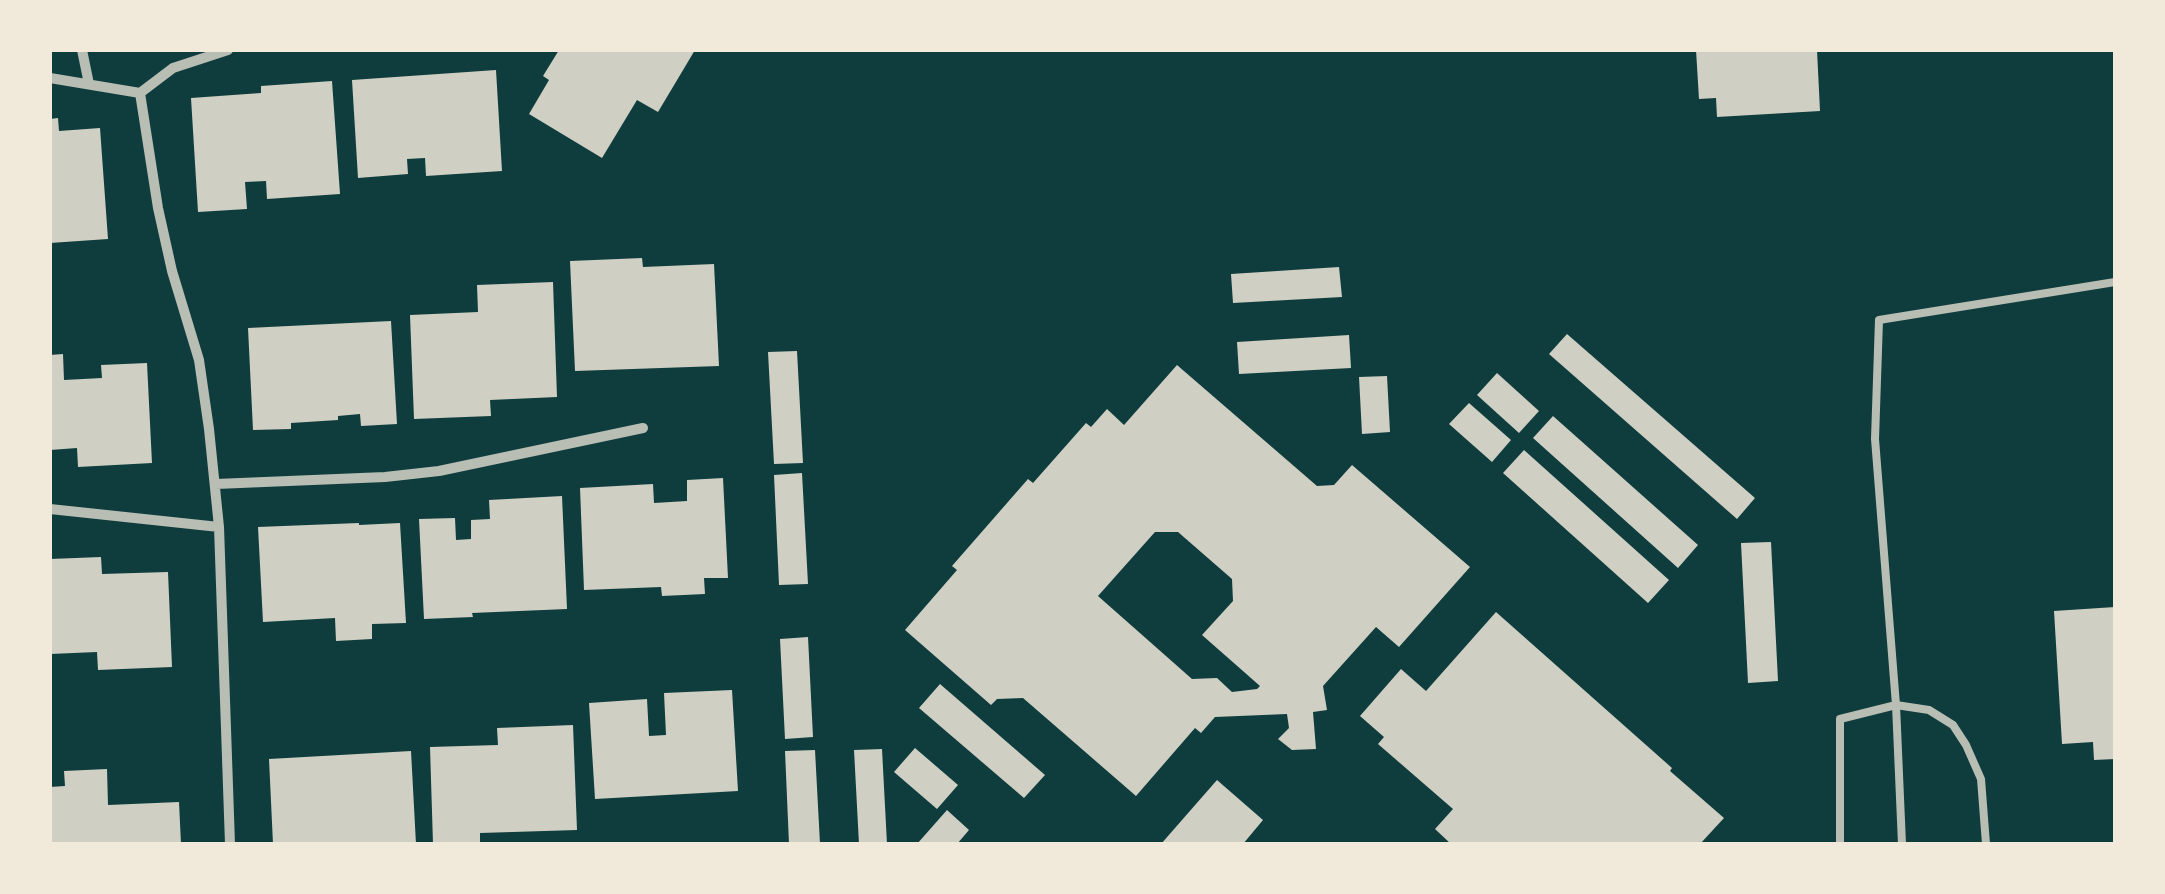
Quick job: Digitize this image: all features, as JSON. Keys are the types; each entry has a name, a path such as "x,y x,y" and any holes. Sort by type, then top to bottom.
{"street":[{"path":"82,50 89,84"},
{"path":"50,78 140,93 173,68 228,50"},
{"path":"140,93 158,208 199,360 216,484 230,844"},
{"path":"216,484 439,471 643,428"},
{"path":"50,509 219,527"}],"lane":[{"path":"1902,844 1896,705 1875,439 1879,320 2115,282"},
{"path":"1840,844 1840,719 1896,705 1929,710 1953,725 1966,745 1980,779 1986,844"}],"building":[{"path":"559,50 695,50 658,112 637,100 602,158 529,114 549,80 543,76"},
{"path":"1696,50 1817,50 1820,111 1717,117 1716,98 1699,99"},
{"path":"496,70 502,171 426,176 425,158 407,159 408,174 358,178 352,80"},
{"path":"332,81 340,194 267,199 266,181 245,182 247,209 198,212 191,98 261,93 261,86"},
{"path":"58,118 59,131 100,128 108,239 50,243 50,119"},
{"path":"642,258 643,267 714,264 719,366 575,371 570,261"},
{"path":"1339,267 1342,297 1233,303 1231,274"},
{"path":"553,282 557,397 490,400 491,416 414,419 410,315 478,312 477,285"},
{"path":"391,321 397,424 361,426 360,414 338,416 338,420 291,423 291,429 253,430 248,328"},
{"path":"1567,334 1755,498 1737,519 1549,354"},
{"path":"1349,335 1351,368 1239,374 1237,342"},
{"path":"797,351 803,463 774,464 768,352"},
{"path":"63,354 64,380 102,378 101,365 147,363 152,463 78,467 77,448 50,450 50,355"},
{"path":"1177,365 1317,486 1334,485 1352,465 1470,567 1399,647 1376,627 1323,686 1327,710 1313,712 1316,749 1292,750 1278,739 1289,728 1287,714 1215,717 1201,733 1195,728 1136,796 1023,698 997,699 991,705 905,630 957,570 952,566 1028,479 1033,483 1086,423 1091,427 1107,409 1124,425","holes":["1155,532 1178,532 1232,579 1233,601 1202,635 1260,686 1257,689 1232,692 1217,678 1192,679 1098,596"]},
{"path":"1497,373 1539,411 1519,433 1477,395"},
{"path":"1387,376 1390,432 1362,434 1359,377"},
{"path":"1469,403 1511,440 1492,462 1449,424"},
{"path":"1553,416 1698,545 1678,568 1533,438"},
{"path":"1524,450 1669,580 1648,603 1503,473"},
{"path":"802,473 808,584 779,585 774,475"},
{"path":"723,478 728,578 704,578 705,594 662,596 661,587 584,590 580,488 653,484 654,503 687,501 687,480"},
{"path":"562,496 567,609 424,619 419,519 455,518 456,540 471,539 471,520 490,519 489,500"},
{"path":"400,523 406,623 372,624 372,639 336,641 335,618 263,622 258,527"},
{"path":"1771,542 1778,681 1748,683 1741,543"},
{"path":"101,557 102,574 168,572 172,667 98,670 97,652 50,654 50,559"},
{"path":"2115,607 2115,759 2094,760 2093,742 2062,744 2054,611"},
{"path":"1496,612 1724,818 1700,844 1451,844 1435,829 1453,809 1378,744 1384,737 1360,716 1401,669 1426,691"},
{"path":"808,637 813,737 785,739 780,639"},
{"path":"940,684 1045,775 1024,798 919,708"},
{"path":"732,690 738,791 595,799 589,703 647,699 649,736 666,735 664,693"},
{"path":"573,725 577,830 480,833 480,844 433,844 430,747 498,745 497,728"},
{"path":"915,748 958,785 937,809 894,772"},
{"path":"882,749 887,844 859,844 854,750"},
{"path":"815,750 820,844 789,844 785,751"},
{"path":"411,751 416,844 273,844 269,759"},
{"path":"107,769 108,805 179,802 181,844 50,844 50,787 65,786 64,771"},
{"path":"1217,780 1263,820 1243,844 1161,844"},
{"path":"947,810 969,830 957,844 917,844"}]}
